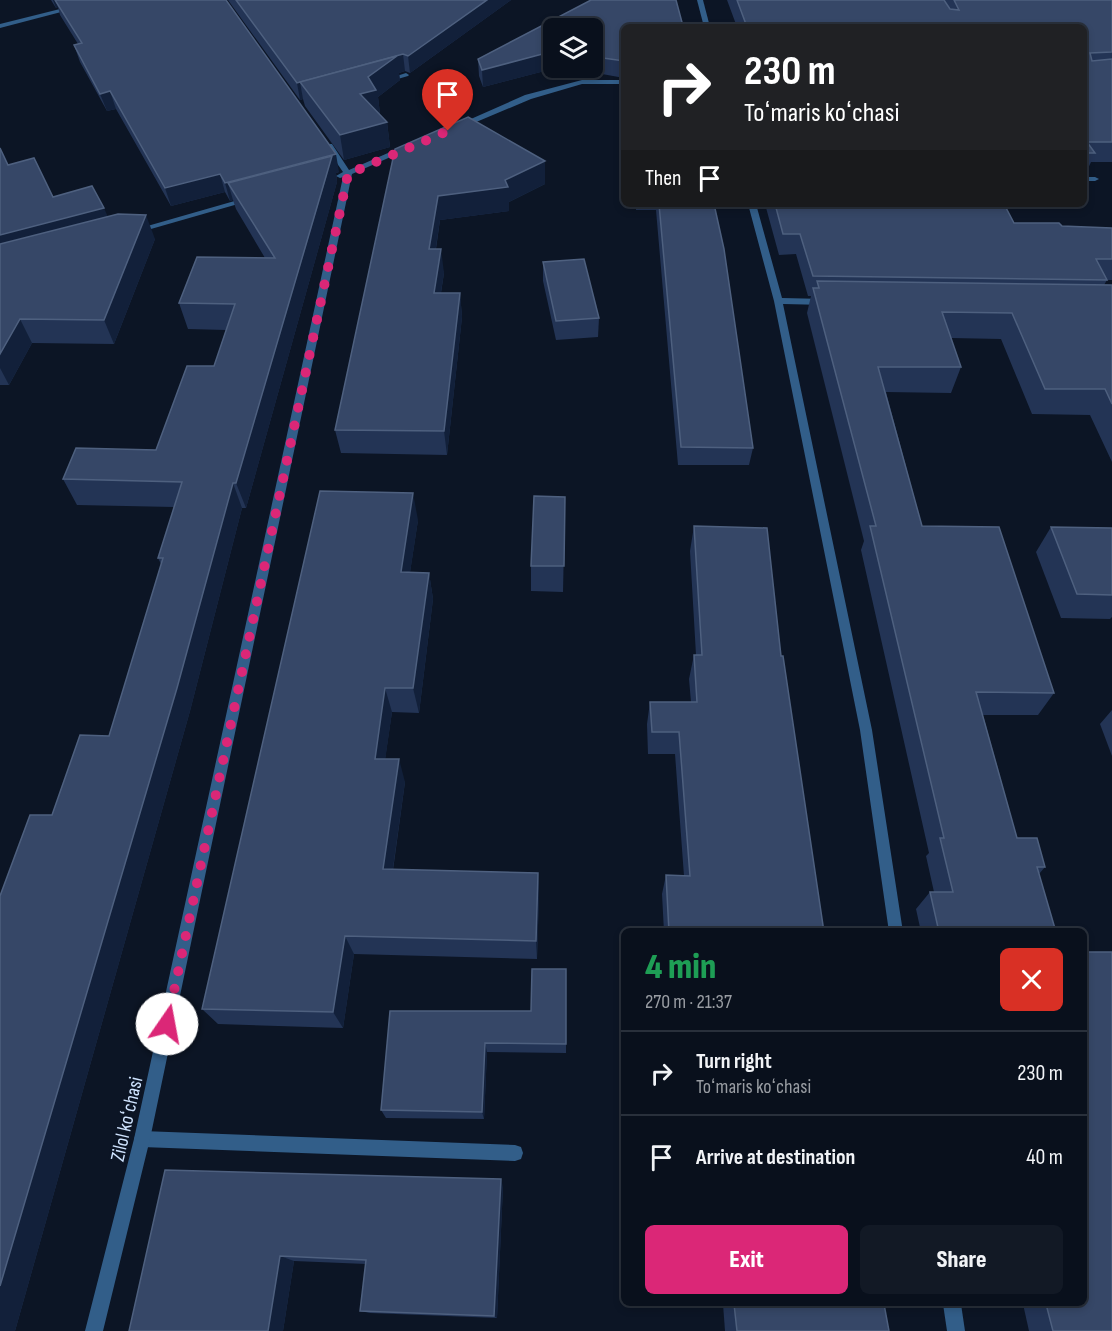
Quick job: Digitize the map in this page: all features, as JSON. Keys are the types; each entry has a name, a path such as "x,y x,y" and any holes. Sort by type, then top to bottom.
{"street":[{"path":"0,26 104,0"},
{"path":"700,0 706,24"},
{"path":"374,84 406,75"},
{"path":"454,129 528,97 582,82 621,82"},
{"path":"323,139 348,174"},
{"path":"326,180 348,174 412,147"},
{"name":"Zilol koʻchasi","path":"94,1331 142,1139 348,174"},
{"path":"1087,179 1095,179"},
{"path":"124,234 258,198"},
{"path":"753,207 778,301 866,730 895,928"},
{"path":"778,301 838,302"},
{"path":"142,1139 515,1153"},
{"path":"952,1306 956,1331"}],"building":[{"path":"55,0 226,0 336,154 225,183 220,174 165,188 110,91 100,94 74,45 82,43"},
{"path":"236,0 487,0 408,56 403,54 297,83"},
{"path":"591,0 676,0 682,24 621,24 621,61 603,58 603,18 557,18"},
{"path":"737,0 944,0 950,9 959,10 954,0 1112,0 1112,52 1090,53 1092,61 1112,59 1112,142 1087,142 1087,24 746,24"},
{"path":"543,25 543,54 482,70 478,59"},
{"path":"397,56 368,77 376,90 360,94 387,122 340,135 300,82"},
{"path":"468,117 545,161 505,180 508,187 438,196 429,249 441,249 434,293 460,293 444,431 335,430 395,149"},
{"path":"1087,142 1095,153 1087,153"},
{"path":"0,148 8,165 34,158 53,197 92,186 104,208 0,235"},
{"path":"332,156 236,483 233,483 177,688 0,1286 0,896 30,815 52,815 80,735 109,736 163,558 158,558 182,482 63,479 76,448 156,450 187,366 214,366 235,304 179,303 197,257 275,258 228,183"},
{"path":"659,207 715,207 724,249 753,448 681,447"},
{"path":"776,207 1006,207 1014,223 1059,223 1062,226 1112,228 1112,259 1096,259 1107,280 813,276 800,234 783,234"},
{"path":"118,214 146,215 104,320 20,319 0,354 0,244"},
{"path":"584,259 599,318 556,321 543,262"},
{"path":"817,281 1112,285 1112,404 1105,389 1045,389 1012,313 942,312 961,367 878,367 922,526 999,527 1054,693 976,692 1017,838 1037,838 1045,867 1037,867 1055,928 938,928 930,892 953,892 940,838 944,838 870,526 876,526 813,288 819,288"},
{"path":"320,491 413,493 401,572 429,573 413,688 385,688 375,759 399,759 383,869 538,873 536,941 345,936 333,1012 202,1009"},
{"path":"534,496 565,497 564,566 531,566"},
{"path":"694,526 767,528 781,656 783,656 823,928 669,928 666,875 690,876 679,732 652,732 650,702 697,702 694,655 702,655"},
{"path":"1051,527 1112,528 1112,595 1077,594"},
{"path":"1087,952 1112,952 1112,1331 1053,1331 1047,1306 1087,1306"},
{"path":"532,969 566,969 566,1044 485,1043 482,1112 381,1110 390,1011 531,1011"},
{"path":"165,1170 501,1179 494,1316 360,1311 366,1260 280,1256 268,1331 129,1331"},
{"path":"734,1306 884,1306 889,1331 737,1331"}],"route":[{"path":"167,1024 348,174 448,131"}]}
